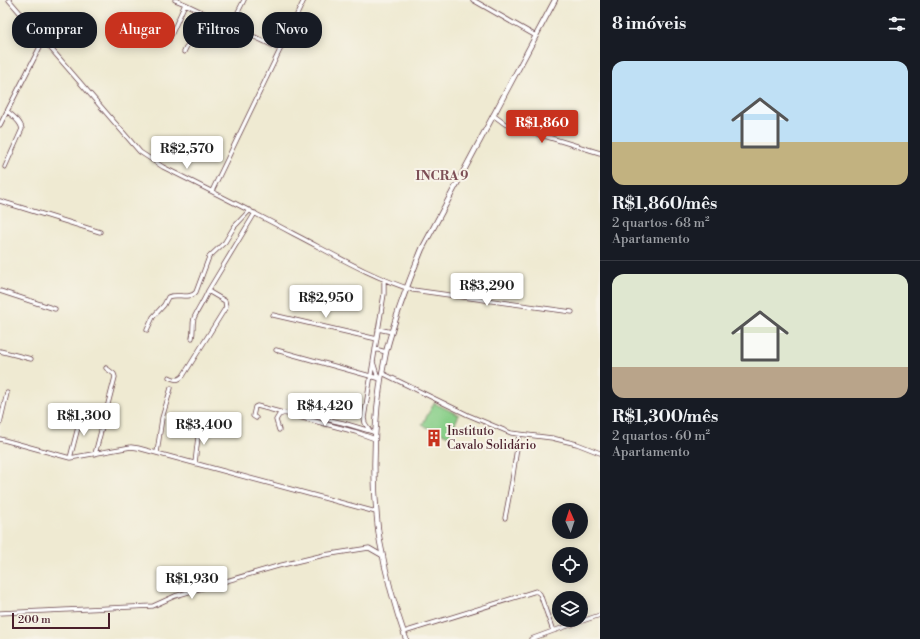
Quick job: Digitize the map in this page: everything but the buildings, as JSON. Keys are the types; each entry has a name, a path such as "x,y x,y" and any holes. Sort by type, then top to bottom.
{"main road":[{"path":"406,639 397,612 383,556 376,512 374,439 372,432 380,378 386,352 406,288 422,249 555,0"}],"street":[{"path":"175,0 201,12"},
{"path":"238,12 244,0"},
{"path":"212,191 303,0"},
{"path":"473,0 536,36"},
{"path":"10,1 19,12"},
{"path":"175,26 185,4"},
{"path":"254,37 280,49"},
{"path":"0,125 40,48"},
{"path":"49,48 140,152 163,167 250,210 334,255 384,279 413,290 572,312"},
{"path":"184,52 186,48"},
{"path":"4,167 22,129 22,125 8,111"},
{"path":"493,115 505,124 600,153"},
{"path":"0,201 100,232"},
{"path":"147,330 153,318 164,305 168,297 173,295 194,295 209,257 225,242 234,227 250,210"},
{"path":"192,338 194,333 194,319 204,302 208,291 255,213"},
{"path":"372,432 365,423 364,418 384,294 384,279"},
{"path":"0,291 55,309"},
{"path":"169,377 175,380 180,379 183,376 226,307 225,301 208,291"},
{"path":"273,315 377,339"},
{"path":"378,329 392,332"},
{"path":"375,349 386,352"},
{"path":"276,350 380,378"},
{"path":"0,351 32,359"},
{"path":"373,361 380,378"},
{"path":"95,454 115,377 114,374 106,368"},
{"path":"382,373 494,427 519,435 552,438 577,444 600,453"},
{"path":"157,453 162,418 170,388"},
{"path":"0,423 7,394"},
{"path":"296,403 300,411 312,416 372,432"},
{"path":"256,418 253,416 255,406 356,432 374,439"},
{"path":"70,458 82,412"},
{"path":"279,430 276,420 279,416 286,413"},
{"path":"195,463 199,428"},
{"path":"505,518 519,435"},
{"path":"0,439 70,458 134,447 376,512"},
{"path":"0,613 153,606 175,596 278,566 324,555 368,548 383,556"},
{"path":"404,632 536,591 540,594 553,632"},
{"path":"531,639 600,615"}],"green space":[{"path":"434,403 459,415 449,436 422,425"}],"place":[{"name":"Instituto Cavalo Solidário","path":"434,438"}],"district":[{"name":"INCRA 9","path":"442,175"}]}
